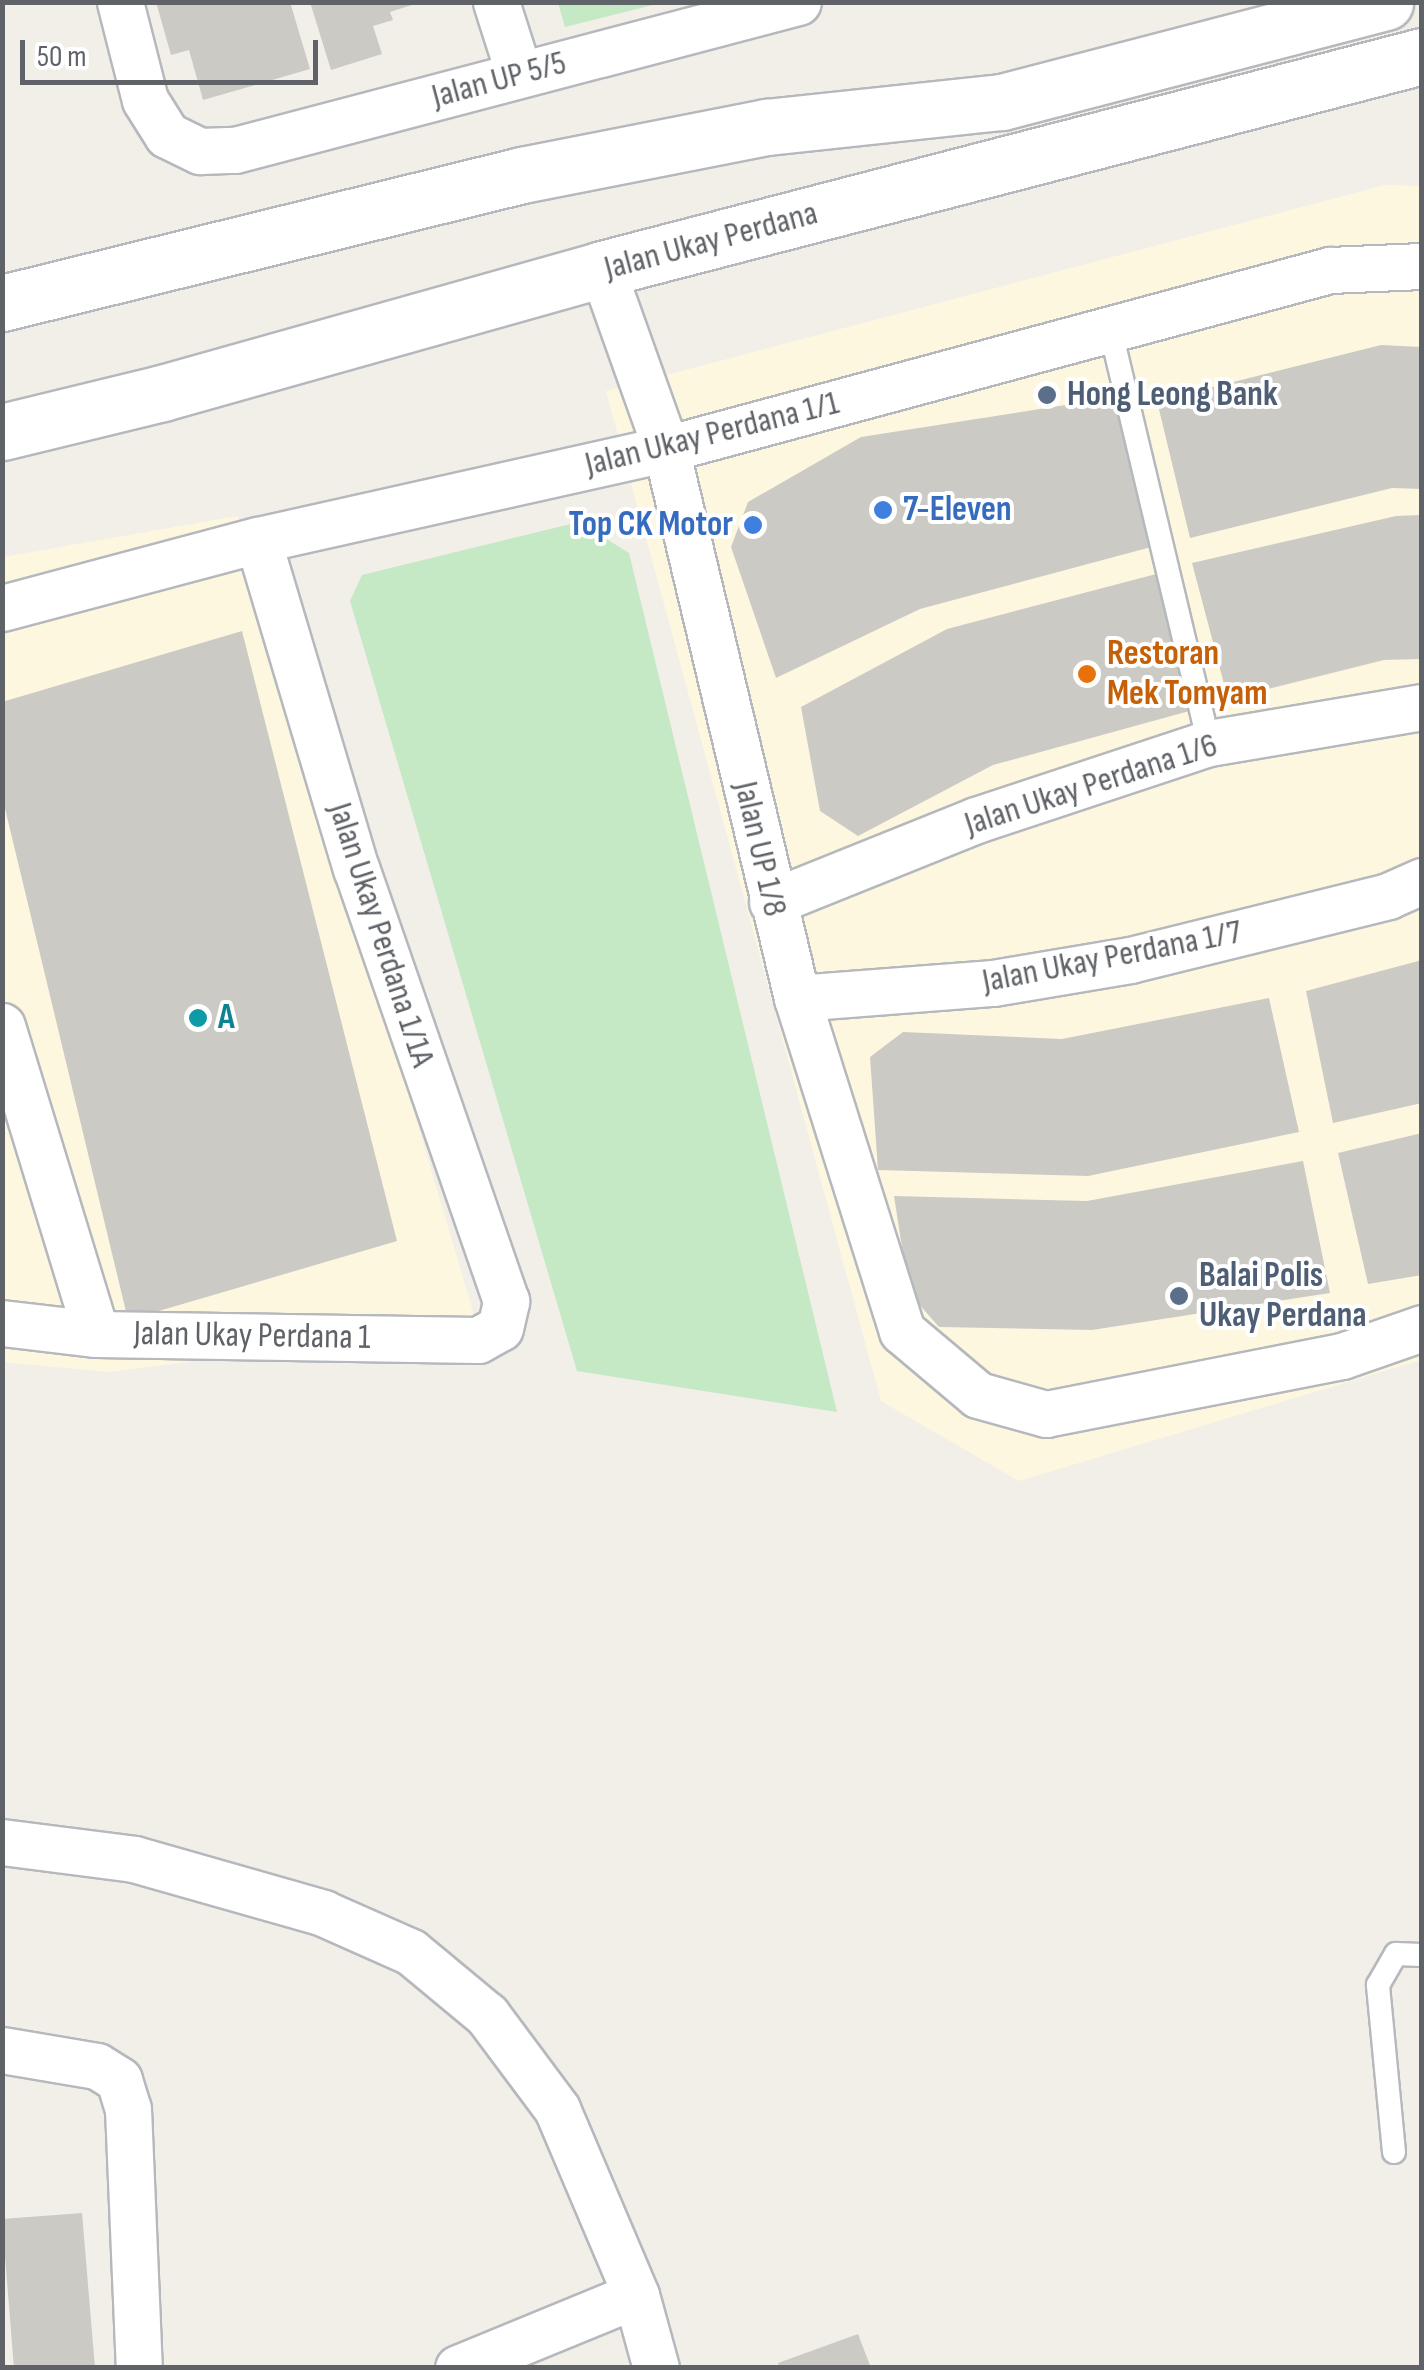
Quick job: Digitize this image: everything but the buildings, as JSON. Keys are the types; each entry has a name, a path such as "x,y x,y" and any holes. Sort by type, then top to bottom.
{"street":[{"name":"Jalan UP 5/5","path":"120,2 145,100 167,135 200,152 235,150 798,2"},
{"path":"496,2 519,74"},
{"path":"2,303 522,175 767,126 1002,102 1385,2"},
{"name":"Jalan Ukay Perdana","path":"2,432 162,392 602,269 1422,56"},
{"name":"Jalan Ukay Perdana 1/1","path":"2,608 258,540 666,449 1330,270 1422,266"},
{"name":"Jalan UP 1/8","path":"602,269 666,449 796,998 902,1330 978,1395 1046,1414 1342,1356 1422,1328"},
{"name":"Jalan Ukay Perdana 1/1A","path":"258,540 356,870 506,1301 500,1328"},
{"name":"Jalan Ukay Perdana 1/6","path":"772,902 976,820 1209,743 1422,707"},
{"name":"Jalan Ukay Perdana 1/7","path":"796,998 993,983 1130,960 1388,896 1422,882"},
{"path":"2,1026 96,1334"},
{"name":"Jalan Ukay Perdana 1","path":"2,1323 96,1334 478,1340 500,1328"},
{"path":"2,1842 134,1859 323,1913 411,1952 487,2015 557,2110 636,2294 656,2368"},
{"path":"2,2050 97,2066 118,2080 128,2109 139,2368"},
{"path":"458,2368 636,2294"}],"lane":[{"path":"1110,328 1209,743"},
{"path":"1394,2152 1378,1985 1396,1954 1422,1955"}],"shaded area":[{"path":"1385,185 1421,186 1421,1360 1019,1481 881,1401 606,391"},
{"path":"238,516 477,1325 109,1372 3,1362 3,557"}],"green space":[{"path":"558,2 661,3 565,27"},
{"path":"579,522 629,553 837,1412 577,1371 350,601 362,575"}],"place":[{"name":"Hong Leong Bank","path":"1047,395"},
{"name":"7-Eleven","path":"883,510"},
{"name":"Top CK Motor","path":"753,525"},
{"name":"Restoran Mek Tomyam","path":"1087,674"},
{"name":"A","path":"198,1018"},
{"name":"Balai Polis Ukay Perdana","path":"1179,1296"}]}
